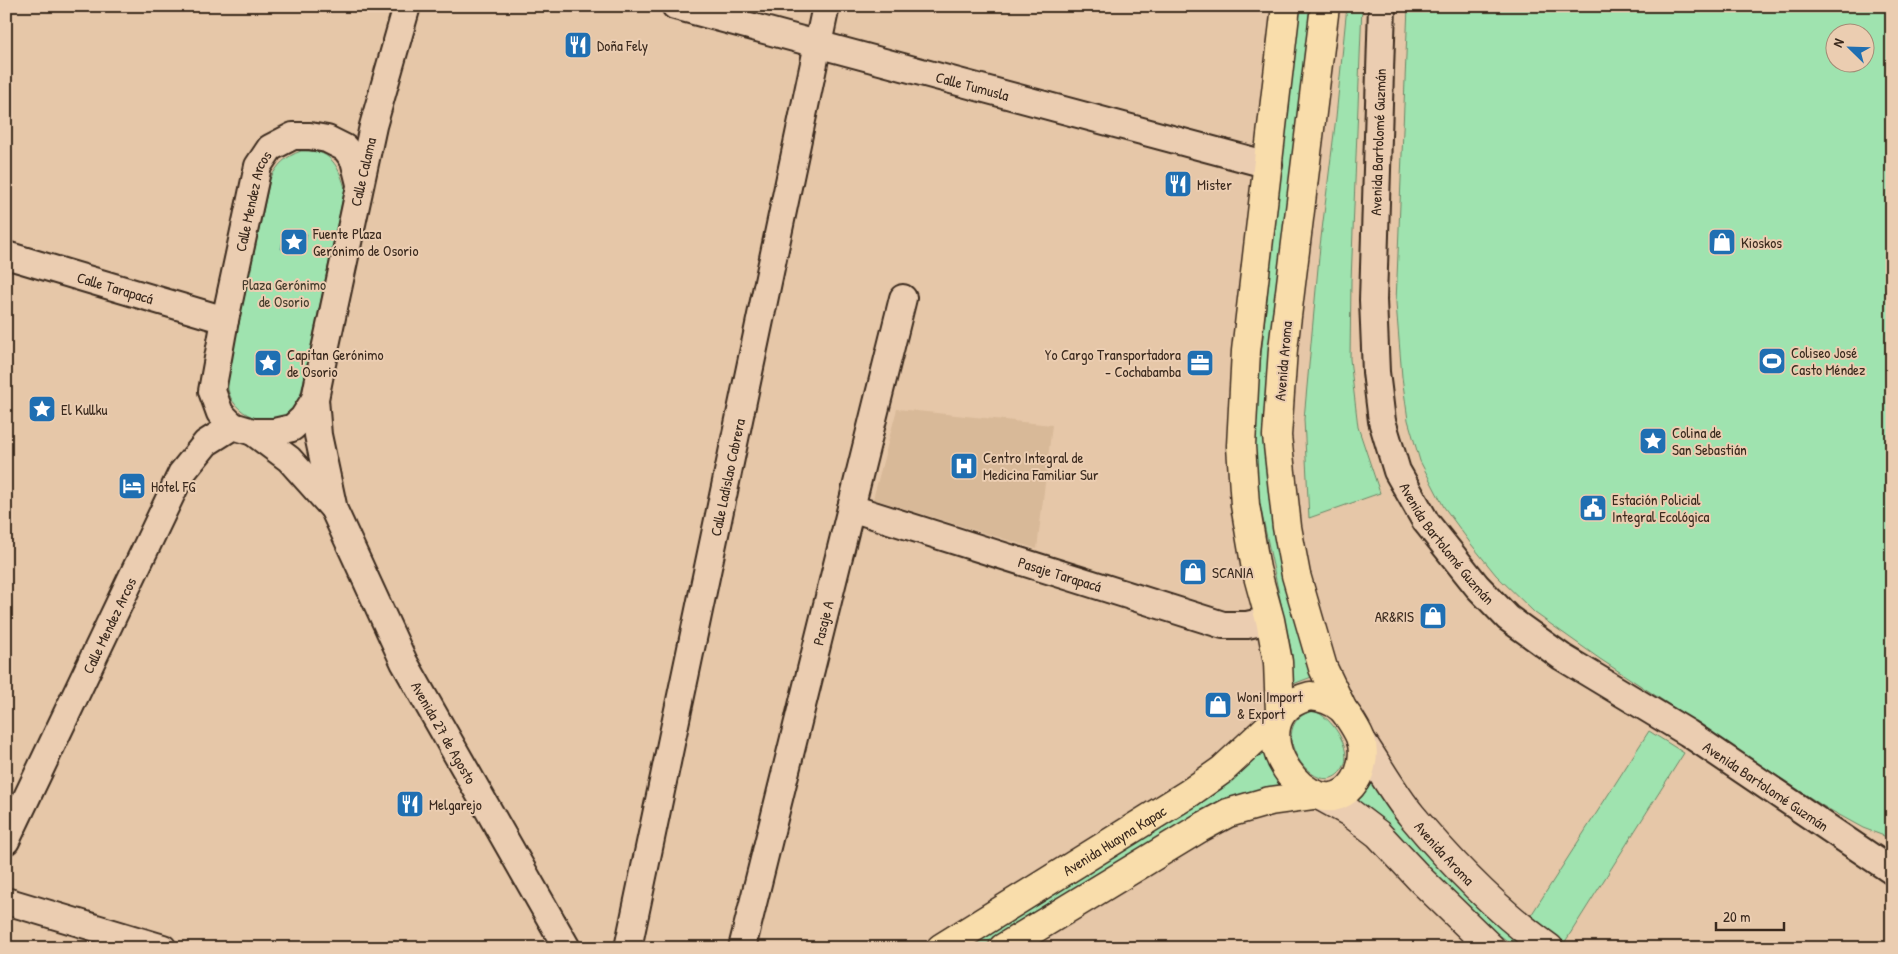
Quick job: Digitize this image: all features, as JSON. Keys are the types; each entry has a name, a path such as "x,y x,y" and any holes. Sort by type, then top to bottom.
{"main road":[{"path":"1286,6 1246,351 1241,446 1245,505 1256,569 1270,620 1278,662 1279,716 1276,736 1277,748 1281,760 1293,779 1303,788 1349,812 1378,834 1421,880 1491,948"},
{"name":"Avenida Aroma","path":"1325,6 1283,349 1277,436 1287,527 1296,575 1322,668 1342,708"},
{"path":"1003,948 1200,828 1228,813 1270,801 1340,794 1353,783 1361,766 1361,740 1342,708 1326,698 1310,696 1292,703 1279,716"},
{"name":"Avenida Huayna Kapac","path":"941,948 1188,794 1222,770 1279,716"},
{"name":"Avenida Aroma","path":"1361,740 1406,808 1418,822 1470,879 1527,933 1549,948"}],"street":[{"name":"Calle Calama","path":"315,399 373,126 407,6"},
{"name":"Calle Tumusla","path":"675,6 1269,165"},
{"name":"Calle Ladislao Cabrera","path":"628,948 826,6"},
{"name":"Avenida Bartolomé Guzmán","path":"1382,6 1373,300 1376,372 1382,421 1397,470 1426,522 1477,586 1508,618 1562,656 1688,734 1892,871"},
{"name":"Calle Mendez Arcos","path":"243,429 220,413 212,391 258,166 270,148 293,136 327,139 345,148 354,160 360,184"},
{"name":"Calle Tarapacá","path":"6,255 225,320"},
{"name":"Pasaje A","path":"742,948 903,298"},
{"path":"243,429 274,432 292,428 303,418 315,399"},
{"name":"Avenida 27 de Agosto","path":"315,399 318,435 334,510 404,662 567,948"},
{"name":"Calle Mendez Arcos","path":"6,842 181,474 206,443 243,429"},
{"name":"Avenida 27 de Agosto","path":"243,429 289,459 334,510"},
{"name":"Pasaje Tarapacá","path":"851,508 1223,625 1247,624 1270,620"},
{"path":"6,901 164,948"}],"shaded area":[{"name":"Centro Integral de Medicina Familiar Sur","path":"897,409 1052,425 1037,549 873,499"}],"green space":[{"path":"1297,6 1310,6 1267,441 1268,484 1275,526 1317,675 1293,684 1292,655 1256,486 1254,442 1257,394"},
{"path":"1347,6 1362,6 1351,281 1350,359 1358,427 1380,493 1309,518 1304,419 1320,246"},
{"name":"Colina de San Sebastián","path":"1408,6 1892,6 1892,839 1863,828 1823,806 1600,659 1535,613 1496,575 1444,507 1420,461 1408,420 1402,377 1396,303"},
{"name":"Plaza Gerónimo de Osorio","path":"301,151 317,152 328,157 339,171 345,188 300,398 294,412 286,418 267,421 257,419 239,409 229,393 227,377 270,179 282,162"},
{"path":"1313,711 1327,719 1339,734 1343,743 1346,761 1343,768 1332,778 1320,778 1309,771 1299,759 1293,745 1292,731 1298,719"},
{"path":"1649,731 1684,753 1563,945 1528,920"},
{"path":"1263,746 1266,758 1281,786 1250,792 1223,801 1191,818 980,948 964,948 1222,789 1242,771"},
{"path":"1373,780 1534,948 1517,948 1483,923 1379,817 1354,804 1362,797"}],"water":[{"name":"Fuente Plaza Gerónimo de Osorio","path":"285,230 307,234 303,254 281,249"}],"place":[{"name":"Doña Fely","path":"578,45"},
{"name":"Mister","path":"1178,184"},
{"name":"Fuente Plaza Gerónimo de Osorio","path":"294,242"},
{"name":"Kioskos","path":"1722,242"},
{"name":"Coliseo José Casto Méndez","path":"1772,361"},
{"name":"Capitan Gerónimo de Osorio","path":"268,363"},
{"name":"Yo Cargo Transportadora - Cochabamba","path":"1200,363"},
{"name":"El Kullku","path":"42,409"},
{"name":"Colina de San Sebastián","path":"1653,441"},
{"name":"Centro Integral de Medicina Familiar Sur","path":"964,466"},
{"name":"Hotel FG","path":"132,486"},
{"name":"Estación Policial Integral Ecológica","path":"1593,508"},
{"name":"SCANIA","path":"1193,572"},
{"name":"AR&RIS","path":"1433,616"},
{"name":"Woni Import & Export","path":"1218,705"},
{"name":"Melgarejo","path":"410,804"}]}
